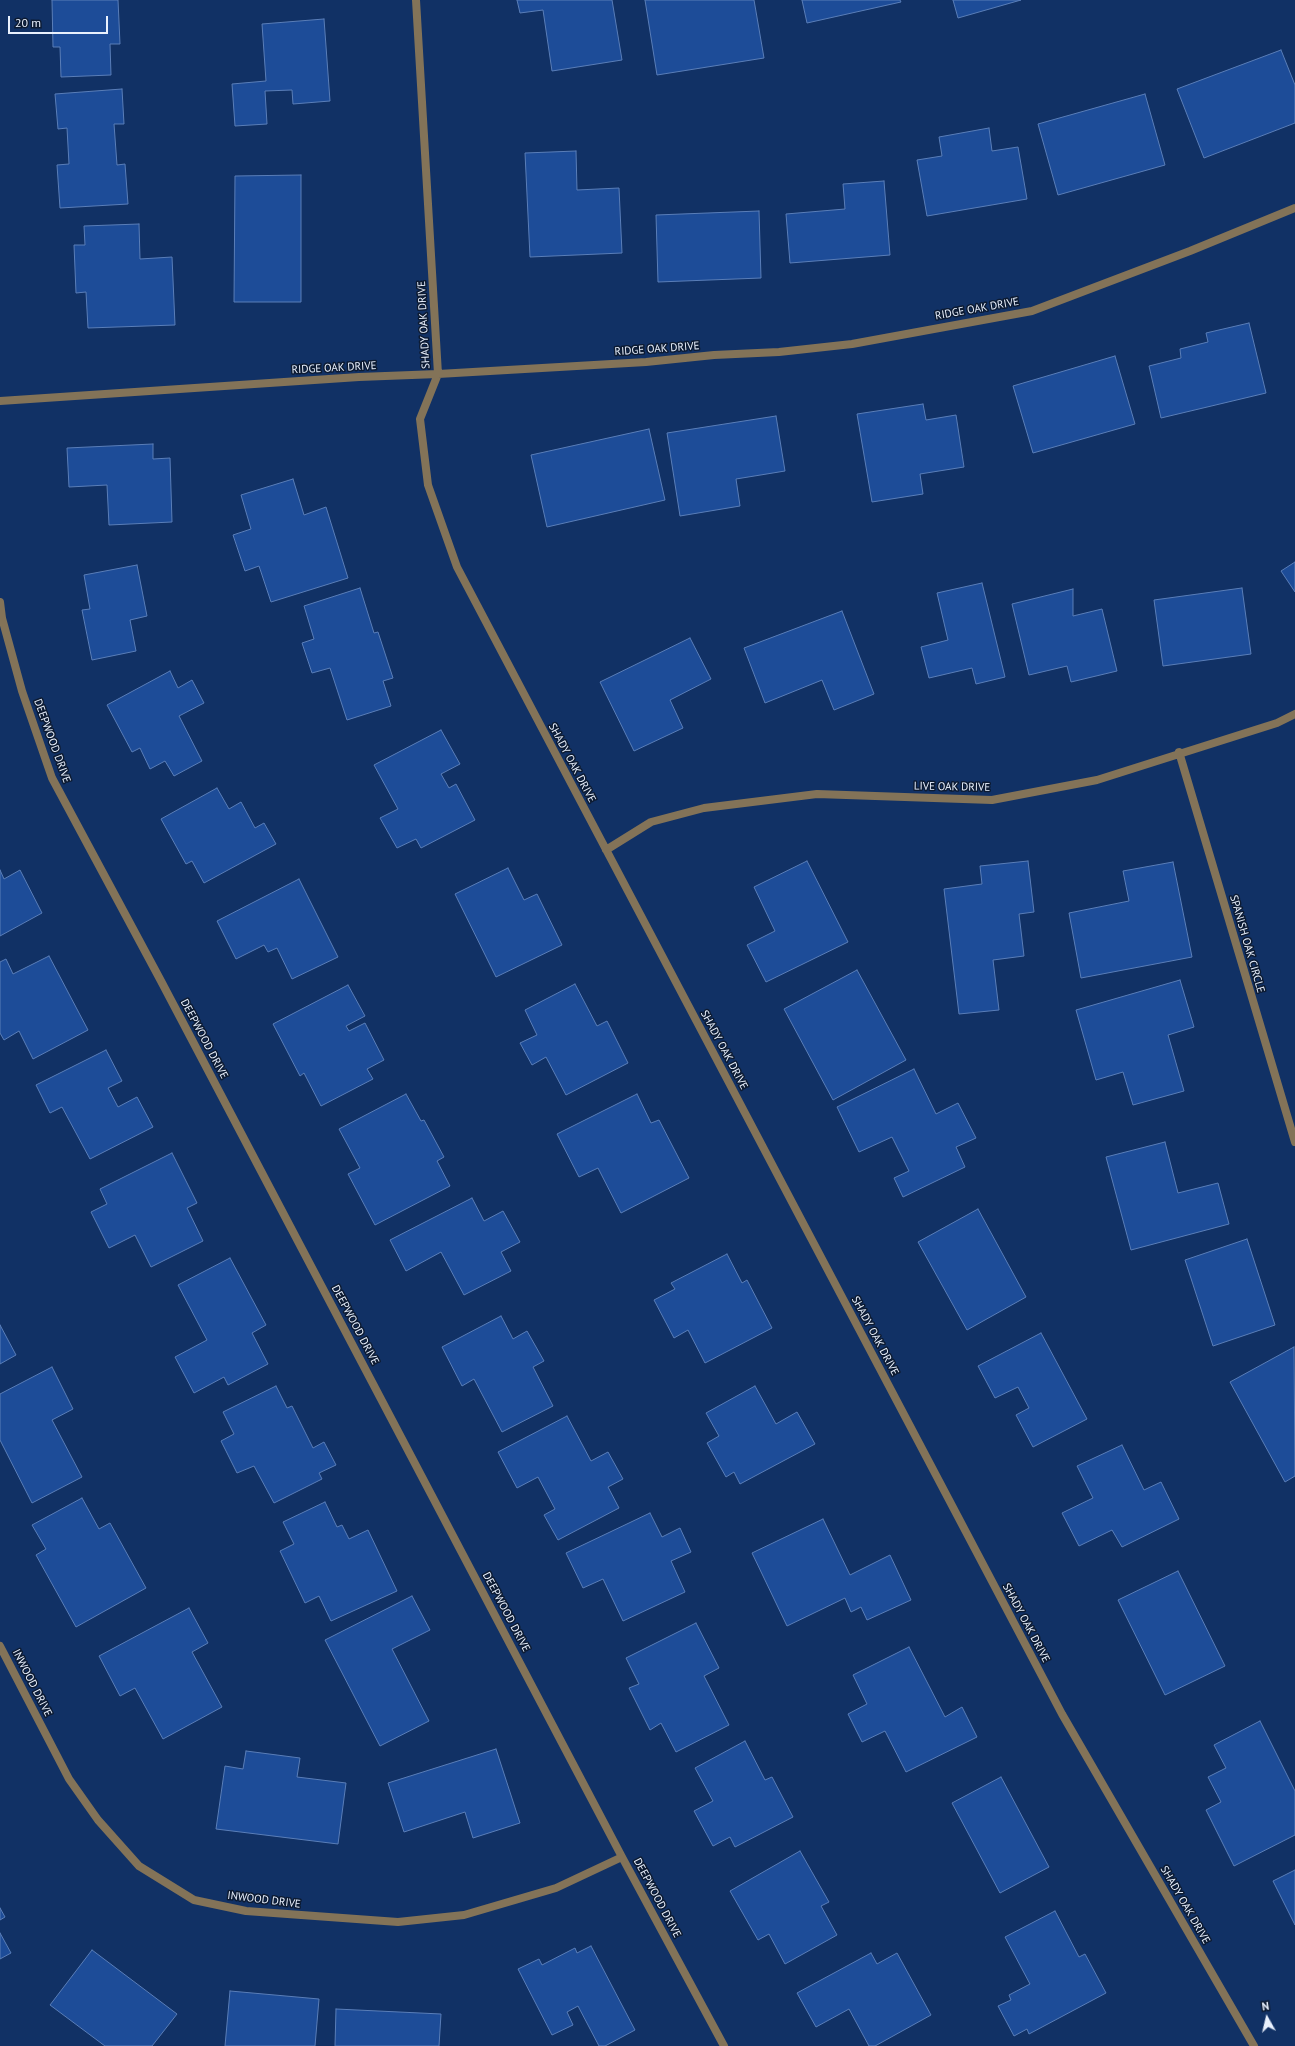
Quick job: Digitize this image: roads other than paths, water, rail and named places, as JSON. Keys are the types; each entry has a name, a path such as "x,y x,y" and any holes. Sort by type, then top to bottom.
{"street":[{"name":"SHADY OAK DRIVE","path":"416,0 438,374 420,419 428,485 457,567 1062,1714 1254,2046"},
{"name":"RIDGE OAK DRIVE","path":"0,401 359,377 438,374 779,352 852,344 1032,311 1190,251 1295,208"},
{"name":"DEEPWOOD DRIVE","path":"0,602 2,618 22,691 52,778 161,981 622,1857 724,2046"},
{"name":"LIVE OAK DRIVE","path":"606,850 651,822 704,808 817,794 992,800 1097,780 1179,752 1277,723 1295,714"},
{"name":"SPANISH OAK CIRCLE","path":"1179,752 1295,1142"},
{"name":"INWOOD DRIVE","path":"0,1646 69,1779 98,1820 139,1866 194,1900 246,1911 398,1922 464,1915 556,1888 622,1857"}]}
